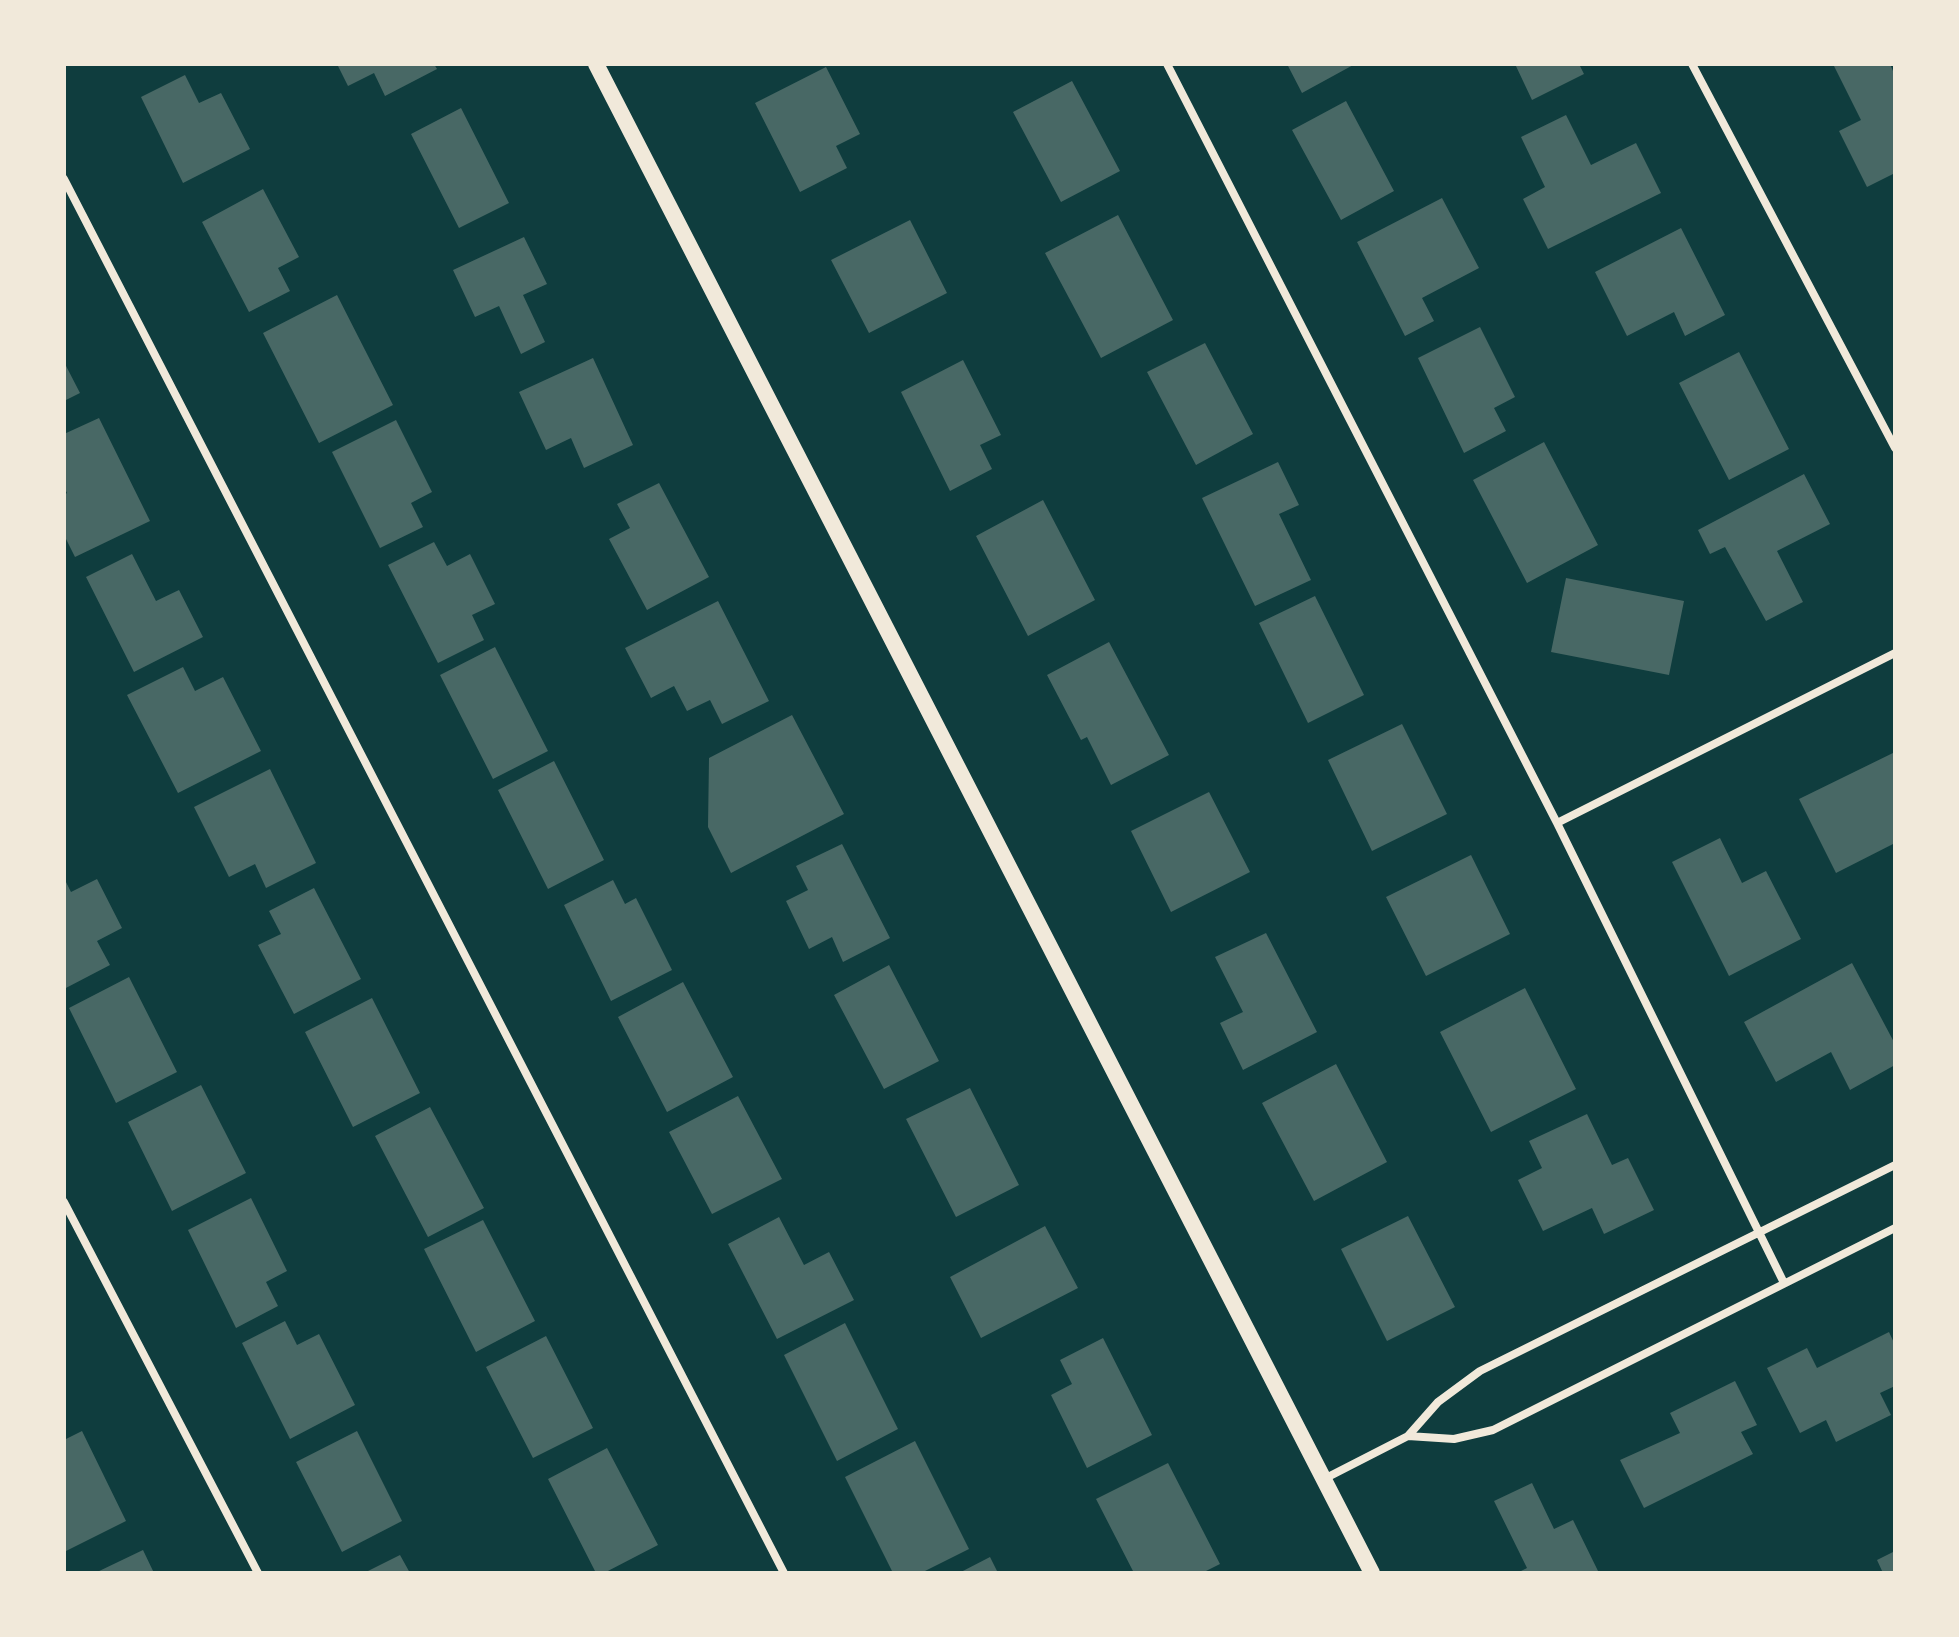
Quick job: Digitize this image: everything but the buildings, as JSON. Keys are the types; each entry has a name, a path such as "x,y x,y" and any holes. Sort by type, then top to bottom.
{"main road":[{"path":"596,64 1372,1573"}],"street":[{"path":"1167,64 1557,823 1784,1283"},
{"path":"1692,64 1895,448"},
{"path":"64,179 784,1573"},
{"path":"1557,823 1895,653"},
{"path":"1324,1479 1408,1436 1438,1402 1480,1371 1895,1165"},
{"path":"64,1202 258,1573"},
{"path":"1408,1436 1454,1439 1493,1430 1895,1228"}]}
